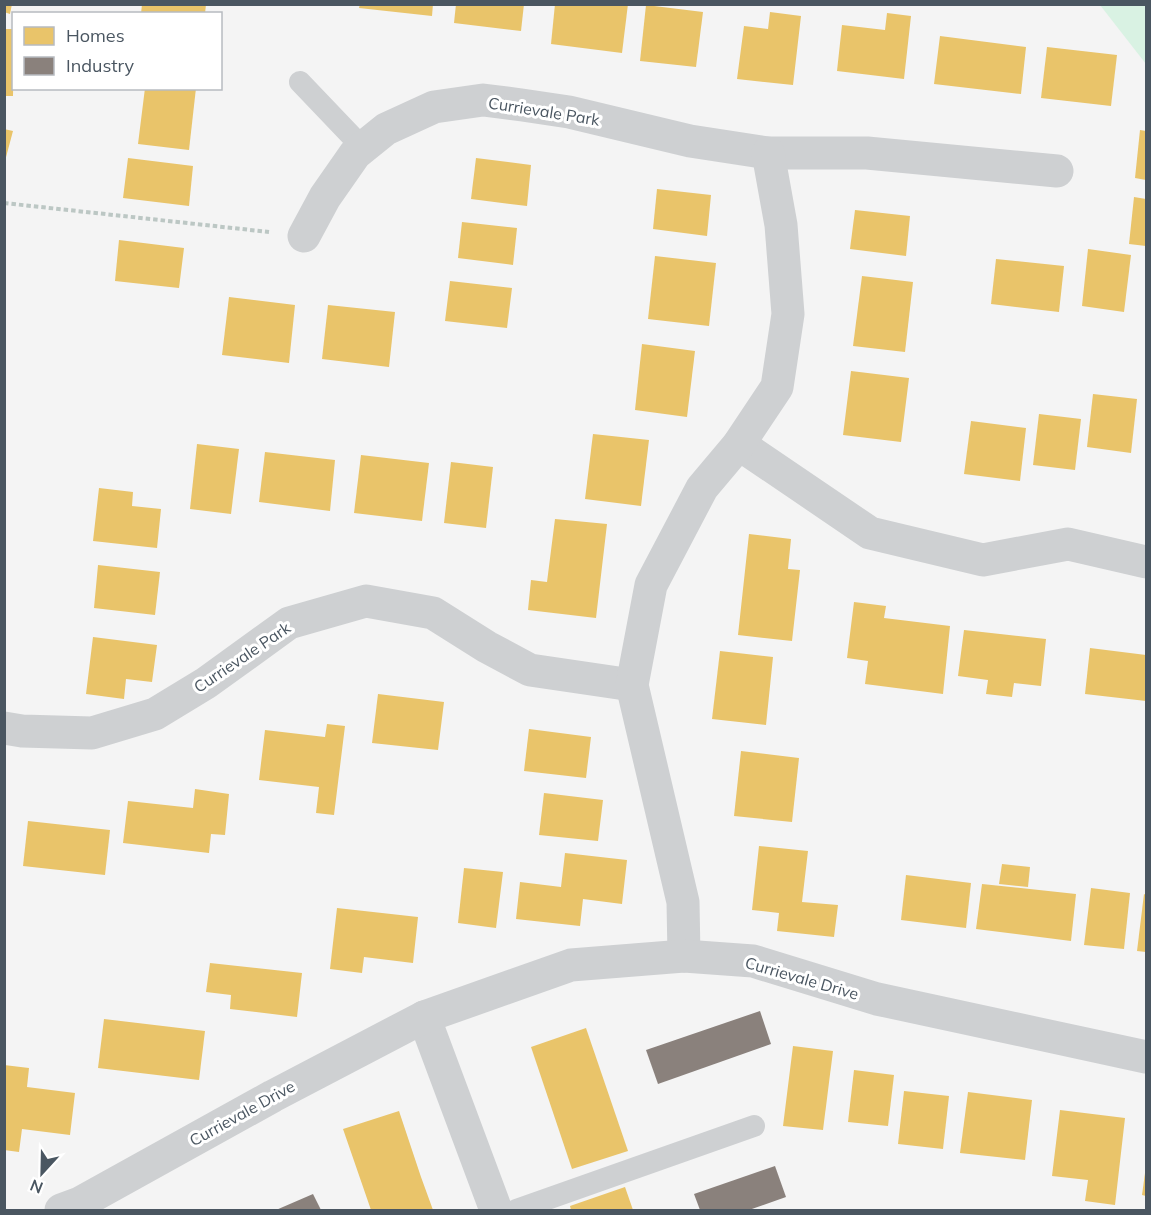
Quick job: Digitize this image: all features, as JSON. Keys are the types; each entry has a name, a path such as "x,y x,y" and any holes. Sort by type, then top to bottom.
{"street":[{"name":"Currievale Park","path":"304,236 325,197 355,154 386,129 435,107 483,100 569,112 690,141 768,153 867,153 1057,171"},
{"path":"684,956 683,902 632,685 651,585 702,488 739,444 777,387 788,314 781,225 768,153"},
{"path":"739,444 870,533 983,560 1068,544 1146,562"},
{"name":"Currievale Park","path":"13,729 92,733 155,714 206,683 290,623 366,601 433,613 487,647 530,670 632,685"},
{"name":"Currievale Drive","path":"61,1210 80,1203 273,1096 424,1017 571,965 684,956 753,961 878,999 1146,1057"},
{"path":"424,1017 496,1210"}],"lane":[{"path":"300,82 363,148"},
{"path":"516,1210 754,1126"}],"path":[{"path":"4,203 304,236"}],"green space":[{"path":"1100,5 1146,5 1146,64"}],"building: Homes":[{"path":"4,4 12,4 10,14 4,12"},
{"path":"142,4 206,4 205,12 141,12"},
{"path":"360,4 433,4 432,16 359,8"},
{"path":"456,4 524,4 521,31 454,23"},
{"path":"555,4 628,4 622,53 551,44"},
{"path":"646,5 703,12 696,67 640,61"},
{"path":"770,12 801,16 793,85 737,79 744,26 768,29"},
{"path":"887,13 911,16 904,79 837,71 842,25 885,30"},
{"path":"4,29 12,29 13,96 4,96"},
{"path":"940,36 1026,47 1021,94 934,84"},
{"path":"1047,47 1117,55 1111,106 1041,98"},
{"path":"145,90 196,90 189,150 138,144"},
{"path":"4,129 13,131 5,161 4,161"},
{"path":"1140,130 1146,131 1146,180 1135,178"},
{"path":"128,158 193,166 189,206 123,198"},
{"path":"476,158 531,165 527,206 471,199"},
{"path":"657,189 711,195 707,236 653,229"},
{"path":"1134,197 1146,199 1146,246 1129,244"},
{"path":"855,210 910,216 906,256 850,249"},
{"path":"462,222 517,228 513,265 458,258"},
{"path":"119,240 184,248 179,288 115,281"},
{"path":"1088,249 1131,255 1124,312 1082,306"},
{"path":"655,256 716,263 709,326 648,319"},
{"path":"996,259 1064,266 1059,312 991,304"},
{"path":"862,276 913,282 905,352 853,346"},
{"path":"450,281 512,288 507,328 445,321"},
{"path":"229,297 295,305 289,363 222,355"},
{"path":"328,305 395,312 389,367 322,359"},
{"path":"642,344 695,351 687,417 635,410"},
{"path":"851,371 909,378 901,442 843,435"},
{"path":"1093,394 1137,399 1131,453 1087,447"},
{"path":"1039,414 1081,419 1075,470 1033,465"},
{"path":"971,421 1026,428 1020,481 964,474"},
{"path":"593,434 649,440 641,506 585,499"},
{"path":"197,444 239,449 231,514 190,509"},
{"path":"265,452 335,460 330,511 259,502"},
{"path":"361,455 429,463 422,521 354,513"},
{"path":"451,462 493,467 486,528 444,523"},
{"path":"99,488 133,492 132,506 161,509 157,548 93,541"},
{"path":"555,519 607,524 596,618 528,610 531,580 547,582"},
{"path":"749,534 791,539 788,569 800,570 792,641 738,635"},
{"path":"98,565 160,572 155,615 94,608"},
{"path":"854,602 886,606 884,618 950,626 943,694 865,684 868,661 847,658"},
{"path":"964,630 1046,639 1041,686 1014,683 1012,697 986,694 988,680 958,676"},
{"path":"93,637 157,645 152,682 126,679 124,699 86,694"},
{"path":"1090,648 1146,655 1146,701 1085,694"},
{"path":"720,651 773,657 766,725 712,719"},
{"path":"378,694 444,702 438,750 372,743"},
{"path":"327,724 345,726 334,815 316,813 319,787 259,780 265,730 325,737"},
{"path":"529,729 591,737 586,778 524,771"},
{"path":"741,751 799,758 792,822 734,816"},
{"path":"195,789 229,794 225,835 211,834 209,853 123,843 128,801 193,808"},
{"path":"544,793 603,800 598,841 539,835"},
{"path":"28,821 110,830 105,875 23,866"},
{"path":"759,846 808,851 802,902 838,905 834,937 777,931 779,913 752,910"},
{"path":"565,853 627,860 622,904 583,899 580,926 516,919 520,882 561,887"},
{"path":"1002,864 1030,867 1028,887 999,884"},
{"path":"464,868 503,872 496,928 458,923"},
{"path":"906,875 971,883 966,928 901,920"},
{"path":"982,884 1076,894 1071,941 976,929"},
{"path":"1091,888 1130,893 1124,949 1084,945"},
{"path":"1144,894 1146,895 1146,952 1137,951"},
{"path":"337,908 418,917 413,963 364,957 362,973 330,969"},
{"path":"210,963 302,973 297,1017 230,1009 231,995 206,992"},
{"path":"104,1019 205,1031 199,1080 98,1068"},
{"path":"586,1028 628,1151 572,1169 531,1047"},
{"path":"793,1046 833,1051 823,1130 783,1126"},
{"path":"4,1065 29,1068 27,1087 75,1093 70,1135 22,1129 19,1152 4,1150"},
{"path":"854,1070 894,1075 888,1126 848,1122"},
{"path":"904,1091 949,1096 943,1149 898,1144"},
{"path":"968,1092 1032,1100 1025,1160 960,1153"},
{"path":"1060,1110 1125,1118 1115,1205 1085,1201 1088,1180 1052,1176"},
{"path":"399,1111 433,1210 371,1210 343,1129"},
{"path":"1146,1173 1146,1196 1142,1195"},
{"path":"625,1187 633,1210 571,1210 570,1206"}],"building: Industry":[{"path":"760,1011 771,1044 658,1084 646,1050"},
{"path":"775,1166 786,1197 749,1210 700,1210 694,1194"},
{"path":"313,1194 321,1210 276,1210"}]}
